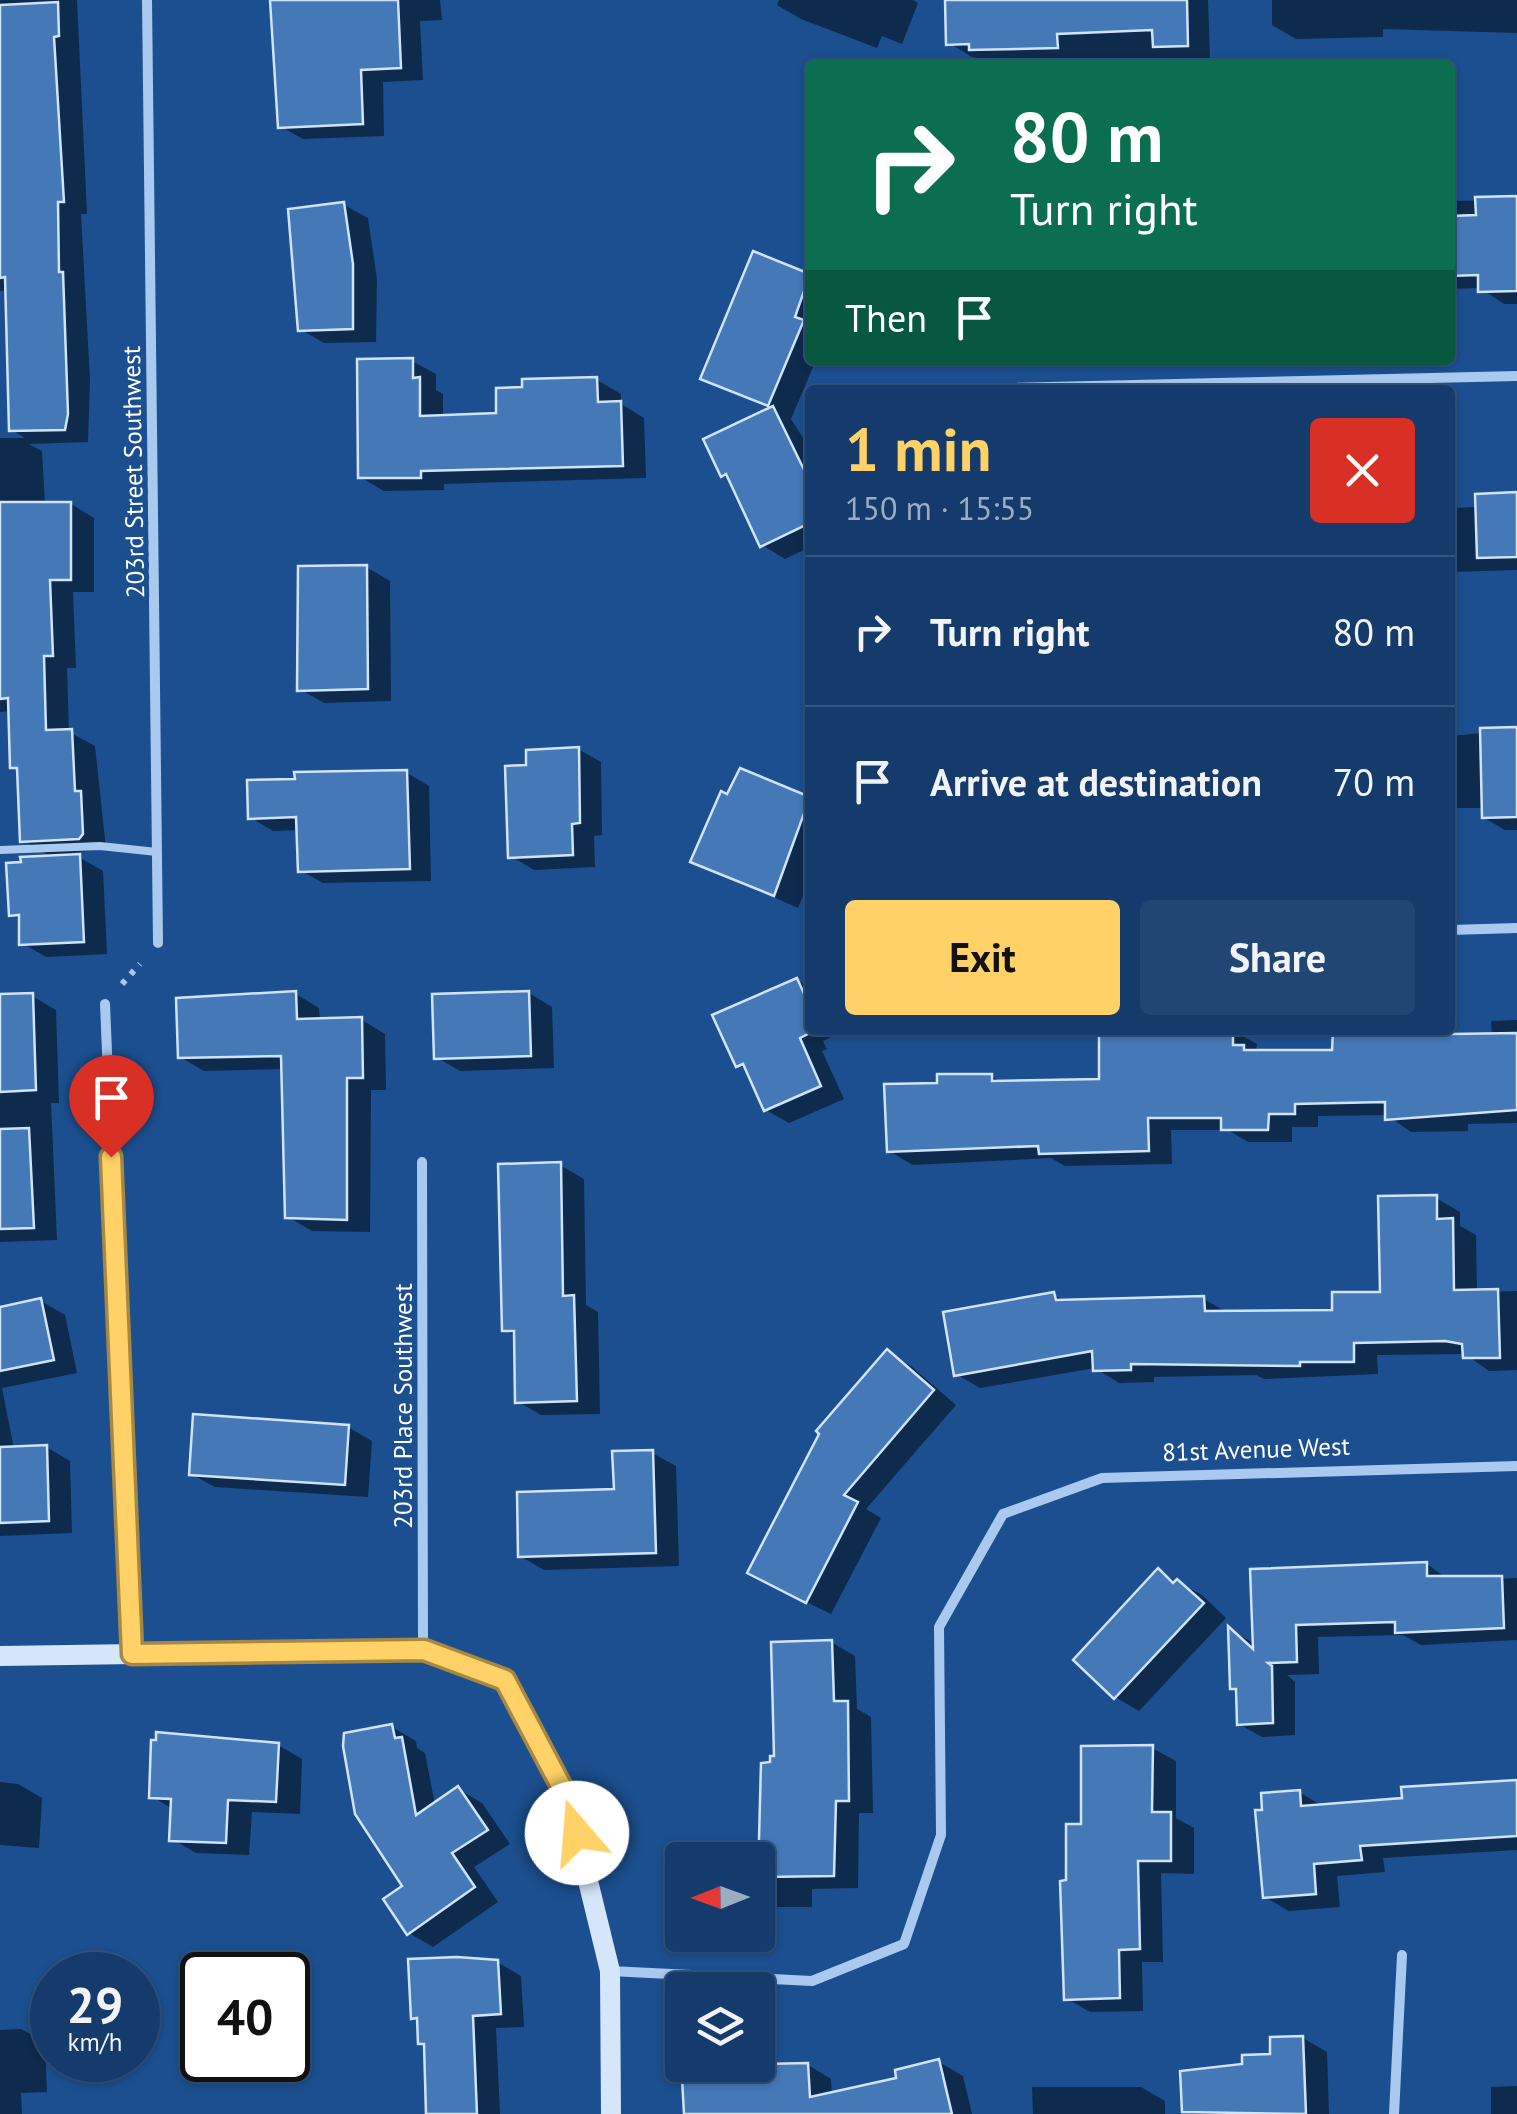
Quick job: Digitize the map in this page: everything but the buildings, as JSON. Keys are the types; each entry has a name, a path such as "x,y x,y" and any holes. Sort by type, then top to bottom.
{"street":[{"name":"203rd Street Southwest","path":"147,0 158,943"},
{"path":"1136,385 1517,376"},
{"path":"1455,930 1517,928"},
{"path":"104,1004 132,1654"},
{"name":"203rd Place Southwest","path":"422,1162 424,1650"},
{"name":"81st Avenue West","path":"610,1972 812,1981 904,1944 941,1835 939,1627 1003,1514 1102,1478 1517,1466"},
{"path":"0,1656 424,1650 505,1680 568,1799 610,1972 612,2114"},
{"path":"1394,2114 1402,1955"}],"lane":[{"path":"0,850 100,846 157,852"}],"path":[{"path":"104,1004 158,943"}],"route":[{"path":"111,1157 132,1654 424,1650 505,1680 568,1799 577,1833"}]}
